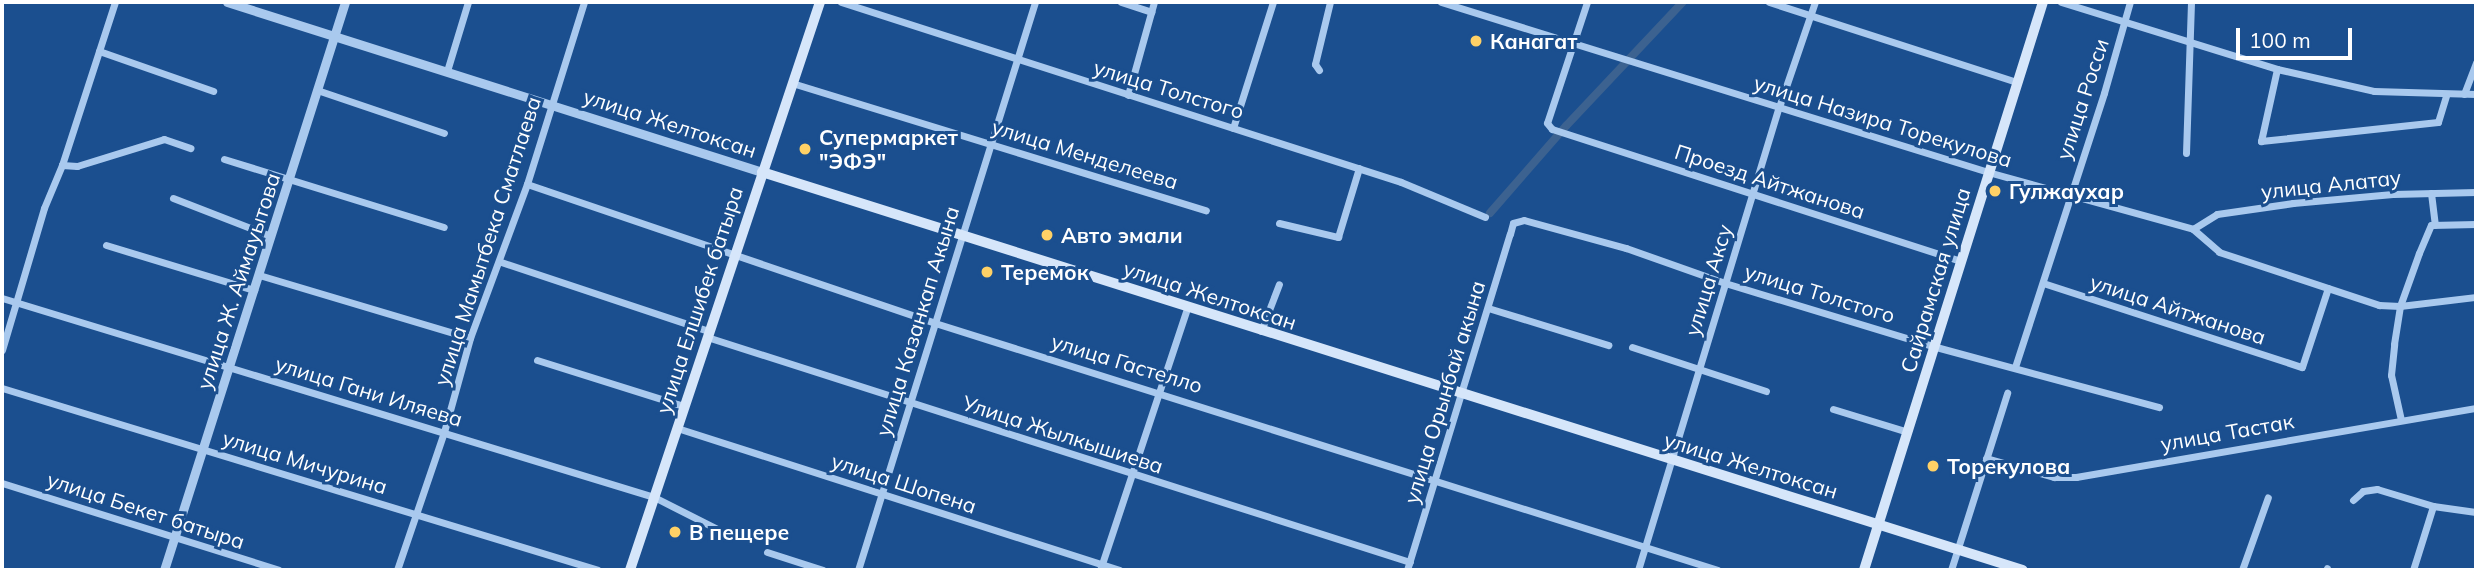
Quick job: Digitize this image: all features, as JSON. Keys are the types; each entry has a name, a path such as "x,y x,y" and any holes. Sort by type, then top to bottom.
{"main road":[{"name":"улица Елшибек батыра","path":"630,570 820,2"},
{"name":"Сайрамская улица","path":"1864,570 2043,2"},
{"name":"улица Желтоксан","path":"762,172 1261,332 2023,570"}],"street":[{"path":"2,350 44,208 62,165 115,2"},
{"name":"улица Желтоксан","path":"227,2 762,172"},
{"name":"улица Ж. Аймауытова","path":"164,570 345,2"},
{"path":"447,71 468,2"},
{"name":"улица Мамытбека Сматлаева","path":"397,570 444,432 470,338 501,262 584,2"},
{"name":"улица Толстого","path":"841,2 1359,168 1485,217"},
{"name":"улица Казанкап Акына","path":"858,570 1035,2"},
{"path":"1121,2 1151,12"},
{"path":"1128,95 1154,2"},
{"path":"1233,128 1273,2"},
{"path":"1319,70 1315,64 1331,2"},
{"name":"улица Назира Торекулова","path":"1441,2 1988,172 2193,229 2219,252 2379,305 2400,306 2476,297"},
{"path":"1574,42 1587,2"},
{"path":"1769,2 2017,82"},
{"name":"улица Аксу","path":"1638,570 1779,107 1815,2"},
{"path":"2061,2 2189,39 2277,69 2374,91 2446,95 2476,93"},
{"name":"улица Росси","path":"2015,367 2130,2"},
{"path":"2186,153 2191,2"},
{"name":"Проезд Айтжанова","path":"1574,42 1547,123 1552,129 1961,261"},
{"path":"99,51 213,91"},
{"path":"2464,94 2476,62"},
{"path":"2277,69 2261,142 2438,122 2446,95"},
{"name":"улица Менделеева","path":"792,83 1206,210"},
{"path":"317,90 444,133"},
{"path":"62,165 77,166 164,139 190,148"},
{"path":"224,159 444,227"},
{"path":"1279,223 1338,237 1359,168"},
{"name":"улица Гастелло","path":"527,184 935,323 1718,570"},
{"name":"улица Алатау","path":"2193,229 2217,214 2293,203 2476,192"},
{"path":"2401,420 2392,375 2400,306 2433,225 2431,193"},
{"path":"173,198 271,236"},
{"name":"улица Толстого","path":"1513,223 1524,220 1626,248 1725,283 1936,347 2159,407"},
{"name":"улица Орынбай акына","path":"1408,566 1513,223"},
{"path":"2433,225 2476,224"},
{"path":"106,245 254,290"},
{"path":"501,262 708,334"},
{"path":"259,275 470,338"},
{"name":"улица Айтжанова","path":"2043,283 2302,367 2328,288"},
{"path":"1261,332 1279,284"},
{"name":"улица Гани Иляева","path":"2,298 654,498 721,531"},
{"path":"1101,567 1186,308"},
{"path":"1488,308 1608,345"},
{"name":"Улица Жылкышиева","path":"708,334 1408,566"},
{"path":"1632,347 1766,391"},
{"path":"537,360 684,406"},
{"name":"улица Мичурина","path":"2,388 598,570"},
{"path":"1951,570 2007,393"},
{"name":"улица Тастак","path":"1986,458 2042,475 2076,477 2476,408"},
{"path":"1833,409 1908,432"},
{"name":"улица Шопена","path":"677,428 1101,567 1120,570"},
{"name":"улица Бекет батыра","path":"2,483 279,570"},
{"path":"2353,500 2363,491 2377,489 2432,506 2476,512"},
{"path":"2242,570 2268,497"},
{"path":"2413,570 2432,506"},
{"path":"767,552 823,570"}],"waterway":[{"path":"1490,213 1566,126 1683,2"}],"place":[{"name":"Канагат","path":"1476,41"},
{"name":"Супермаркет \"ЭФЭ\"","path":"805,149"},
{"name":"Гулжаухар","path":"1995,191"},
{"name":"Авто эмали","path":"1047,235"},
{"name":"Теремок","path":"987,272"},
{"name":"Торекулова","path":"1933,466"},
{"name":"В пещере","path":"675,532"}]}
